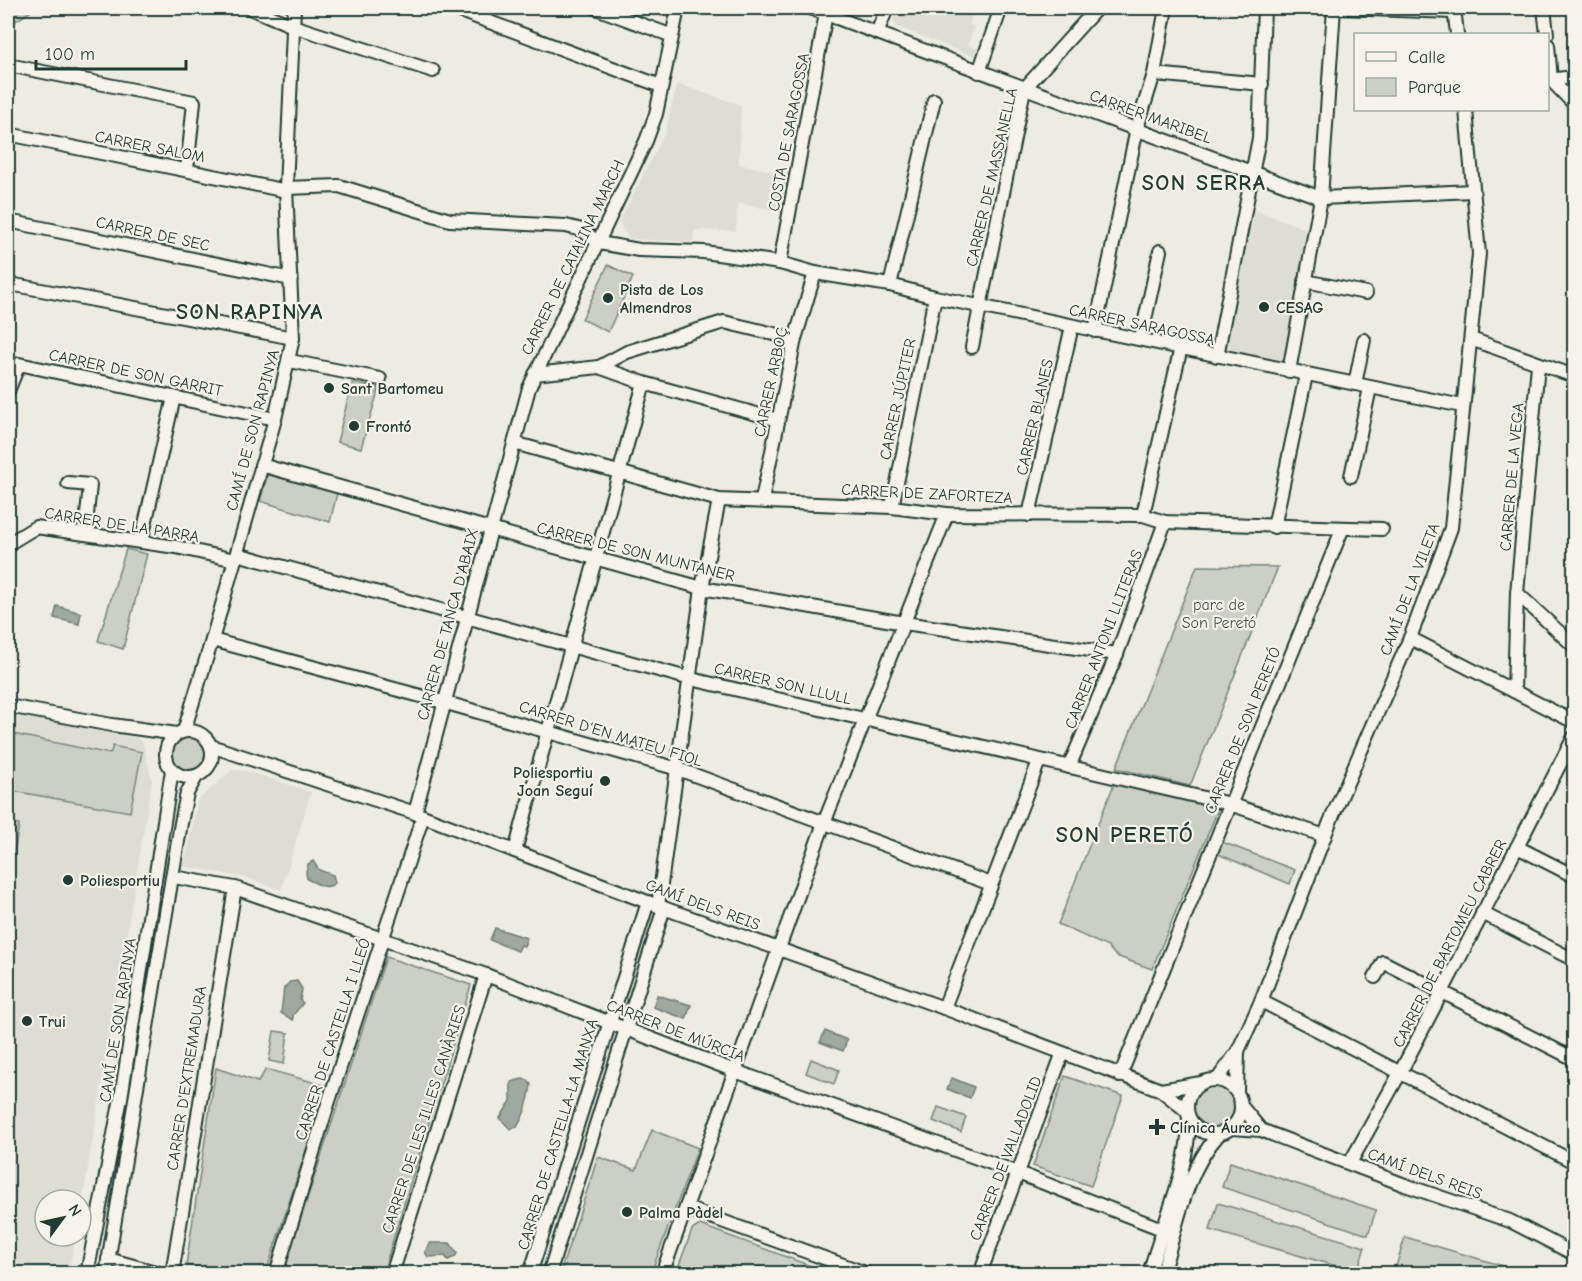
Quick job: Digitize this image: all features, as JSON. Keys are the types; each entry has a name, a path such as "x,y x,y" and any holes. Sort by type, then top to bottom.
{"street":[{"path":"250,8 293,26 433,71"},
{"name":"CAMÍ DE SON RAPINYA","path":"180,733 192,710 290,361 293,338 287,189 294,8"},
{"path":"452,8 661,86"},
{"path":"596,8 670,35"},
{"name":"CARRER DE CATALINA MARCH","path":"514,443 535,374 646,141 656,114 670,35 678,8"},
{"name":"CARRER MARIBEL","path":"810,8 827,11 979,72 1137,128 1321,198 1473,191"},
{"path":"877,33 887,8"},
{"path":"979,72 1001,8"},
{"name":"CARRER DE MASSANELLA","path":"972,347 1024,89 1097,8"},
{"path":"1095,331 1137,128 1154,74 1166,8"},
{"path":"1217,356 1259,138 1264,8"},
{"path":"1288,371 1321,198 1334,8"},
{"path":"1341,8 1454,10 1457,33"},
{"path":"1544,8 1546,33"},
{"name":"COSTA DE SARAGOSSA","path":"780,262 827,11"},
{"path":"8,65 194,102 187,170"},
{"path":"1154,74 1262,84"},
{"path":"1549,80 1575,77"},
{"path":"1549,80 1575,104"},
{"path":"890,285 934,100"},
{"name":"CAMÍ DE LA VILETA","path":"1217,1080 1238,1051 1261,1001 1325,836 1410,638 1451,528 1479,254 1466,111"},
{"name":"CARRER SALOM","path":"8,134 287,189 339,186 450,220 566,226 582,230 599,243"},
{"name":"CARRER DE SEC","path":"8,221 291,279"},
{"path":"599,243 639,250 704,252 780,262 815,273"},
{"path":"1141,338 1160,251"},
{"name":"CARRER SARAGOSSA","path":"815,273 890,285 935,297 1095,331 1141,338 1306,375 1462,406"},
{"name":"CARRER ARBOÇ","path":"762,500 795,339 815,273"},
{"path":"1305,281 1366,293"},
{"path":"9,284 293,338"},
{"name":"CARRER JÚPITER","path":"892,507 935,297"},
{"path":"535,374 599,367 627,352 724,322 795,339"},
{"name":"CARRER BLANES","path":"1029,515 1072,326"},
{"path":"1471,339 1538,365 1575,376"},
{"path":"1355,384 1364,340"},
{"path":"1143,515 1181,347"},
{"path":"290,361 380,379"},
{"name":"CARRER DE SON GARRIT","path":"8,391 19,364 275,419"},
{"name":"CARRER DE LA VEGA","path":"1514,691 1516,593 1538,365"},
{"path":"599,367 644,383 778,420"},
{"path":"1274,527 1306,375"},
{"path":"515,851 644,383"},
{"path":"1351,476 1370,388"},
{"path":"141,542 174,397"},
{"name":"CARRER DE ZAFORTEZA","path":"514,443 719,500 892,507 947,514 1143,515 1165,522 1382,530"},
{"name":"CARRER DE TANCA D'ABAIX","path":"419,815 443,702 514,443"},
{"name":"CARRER DE SON MUNTANER","path":"261,465 702,588 904,623 1117,654"},
{"path":"68,483 90,485 85,534"},
{"path":"656,905 678,769 702,588 719,500"},
{"path":"662,1274 778,949 947,514"},
{"name":"CARRER ANTONI LLITERAS","path":"1069,767 1117,654 1165,522"},
{"name":"CARRER DE LA PARRA","path":"8,544 36,527 236,557"},
{"name":"CARRER DE SON PERETÓ","path":"1120,1076 1341,530"},
{"name":"CARRER SON LLULL","path":"236,557 468,616 691,679 1230,804 1325,836"},
{"path":"1516,593 1575,646"},
{"path":"1410,638 1575,722"},
{"name":"CARRER D'EN MATEU FIOL","path":"212,640 443,702 678,769 992,884"},
{"path":"8,706 155,732 201,734"},
{"path":"192,710 201,734 211,746 211,764"},
{"path":"155,732 166,752 172,770 183,777 196,777 211,764 232,754"},
{"path":"166,752 168,744 180,733"},
{"name":"CARRER DE BARTOMEU CABRER","path":"1350,1163 1400,1073 1575,737"},
{"name":"CAMÍ DELS REIS","path":"211,746 419,815 656,905 944,1008 1062,1055 1161,1090 1188,1115"},
{"path":"944,1008 1039,761"},
{"name":"CAMÍ DE SON RAPINYA","path":"87,1274 123,1087 172,770"},
{"name":"CAMÍ DE SON RAPINYA","path":"106,1274 174,877 186,793 196,777"},
{"name":"CARRER DE CASTELLA I LLEÓ","path":"276,1274 419,815"},
{"path":"1517,847 1575,876"},
{"name":"CARRER DE MÚRCIA","path":"174,877 235,888 486,975 735,1071 1017,1173 1162,1229"},
{"name":"CARRER D'EXTREMADURA","path":"172,1274 235,888"},
{"name":"CARRER DE CASTELLA-LA MANXA","path":"530,1274 609,1022 656,905"},
{"name":"CARRER DE CASTELLA-LA MANXA","path":"549,1274 627,1029 656,905"},
{"path":"1482,913 1575,960"},
{"path":"1375,977 1383,962 1575,1059"},
{"name":"CARRER DE LES ILLES CANÀRIES","path":"392,1274 486,975"},
{"path":"1261,1001 1575,1162"},
{"name":"CAMÍ DE LA VILETA","path":"1238,1051 1238,1092"},
{"name":"CARRER DE VALLADOLID","path":"980,1274 1062,1055"},
{"path":"1149,1274 1187,1146 1190,1095 1201,1083 1217,1080 1226,1082 1238,1092 1242,1107 1241,1115 1233,1128 1219,1134 1204,1150 1195,1169 1162,1274"},
{"name":"CAMÍ DELS REIS","path":"1161,1090 1201,1083"},
{"name":"CAMÍ DELS REIS","path":"1242,1107 1262,1130"},
{"path":"1188,1115 1199,1130 1219,1134"},
{"name":"CAMÍ DELS REIS","path":"1233,1128 1262,1130 1405,1185 1510,1221 1573,1250"},
{"path":"686,1208 868,1274"},
{"path":"108,1259 163,1274"}],"shaded area":[{"path":"897,8 974,8 969,25 974,27 968,45 979,50 975,57 897,27 893,19"},
{"path":"677,84 741,105 739,164 793,176 784,212 738,203 736,231 694,230 693,242 629,239 619,222 665,133"},
{"name":"CESAG","path":"1255,210 1312,231 1285,362 1280,365 1226,353 1223,349"},
{"path":"57,606 81,613 79,624 54,618"},
{"path":"8,714 137,738 143,743 152,781 85,1188 33,1188 33,1248 73,1248 68,1273 8,1273"},
{"path":"232,770 246,771 311,792 281,890 247,878 184,866 198,800"},
{"path":"313,861 319,870 333,875 335,883 325,886 307,879 308,864"},
{"path":"495,928 527,938 524,946 521,945 518,951 490,940"},
{"path":"297,981 302,989 300,1000 303,1003 293,1015 293,1020 281,1013 284,988 290,982"},
{"path":"657,995 691,1005 686,1019 653,1007"},
{"path":"825,1031 847,1040 843,1051 820,1042"},
{"path":"952,1078 974,1087 970,1098 947,1089"},
{"path":"528,1080 531,1085 528,1101 517,1127 510,1129 500,1118 511,1101 511,1082"},
{"path":"430,1243 450,1243 457,1253 455,1257 448,1260 445,1256 428,1257 425,1252"}],"green space":[{"path":"8,8 36,8 8,26"},
{"name":"Pista de Los Almendros","path":"608,265 633,277 608,332 582,319"},
{"name":"Frontó","path":"352,383 379,388 361,448 337,442"},
{"path":"268,474 337,493 330,522 260,501"},
{"path":"126,549 147,554 123,649 98,641"},
{"name":"parc de Son Peretó","path":"1197,566 1278,567 1190,786 1116,768"},
{"path":"8,733 110,754 113,746 142,752 130,812 8,790"},
{"path":"189,738 202,743 207,756 202,769 189,774 176,769 171,756 176,743"},
{"path":"1114,784 1219,807 1152,969 1116,956 1108,947 1058,924"},
{"path":"8,823 19,825 13,858 8,857"},
{"path":"1222,842 1295,870 1290,884 1218,854"},
{"path":"386,957 471,985 383,1273 283,1273"},
{"path":"274,1031 288,1033 284,1064 269,1061"},
{"path":"811,1059 839,1070 834,1084 806,1073"},
{"path":"216,1068 258,1082 266,1069 327,1086 266,1273 234,1273 186,1265"},
{"path":"1065,1076 1123,1096 1091,1186 1033,1166"},
{"path":"1216,1085 1232,1091 1238,1107 1232,1123 1216,1129 1200,1123 1194,1107 1200,1091"},
{"path":"938,1107 966,1117 961,1132 933,1121"},
{"name":"Palma Pàdel","path":"652,1130 698,1148 651,1273 560,1273 598,1157 636,1170"},
{"path":"1230,1162 1376,1210 1368,1235 1222,1187"},
{"path":"1218,1203 1365,1247 1357,1272 1210,1230"},
{"path":"700,1225 830,1273 676,1273 692,1230"},
{"path":"1405,1237 1527,1273 1394,1273"}],"place":[{"name":"Pista de Los Almendros","path":"608,298"},
{"name":"CESAG","path":"1264,307"},
{"name":"Sant Bartomeu","path":"329,388"},
{"name":"Frontó","path":"354,426"},
{"name":"Poliesportiu Joan Seguí","path":"605,781"},
{"name":"Poliesportiu","path":"68,880"},
{"name":"Trui","path":"27,1021"},
{"name":"Clínica Áureo","path":"1157,1127"},
{"name":"Palma Pàdel","path":"627,1212"}],"district":[{"name":"SON SERRA","path":"1204,182"},
{"name":"SON RAPINYA","path":"250,311"},
{"name":"SON PERETÓ","path":"1125,834"}]}
